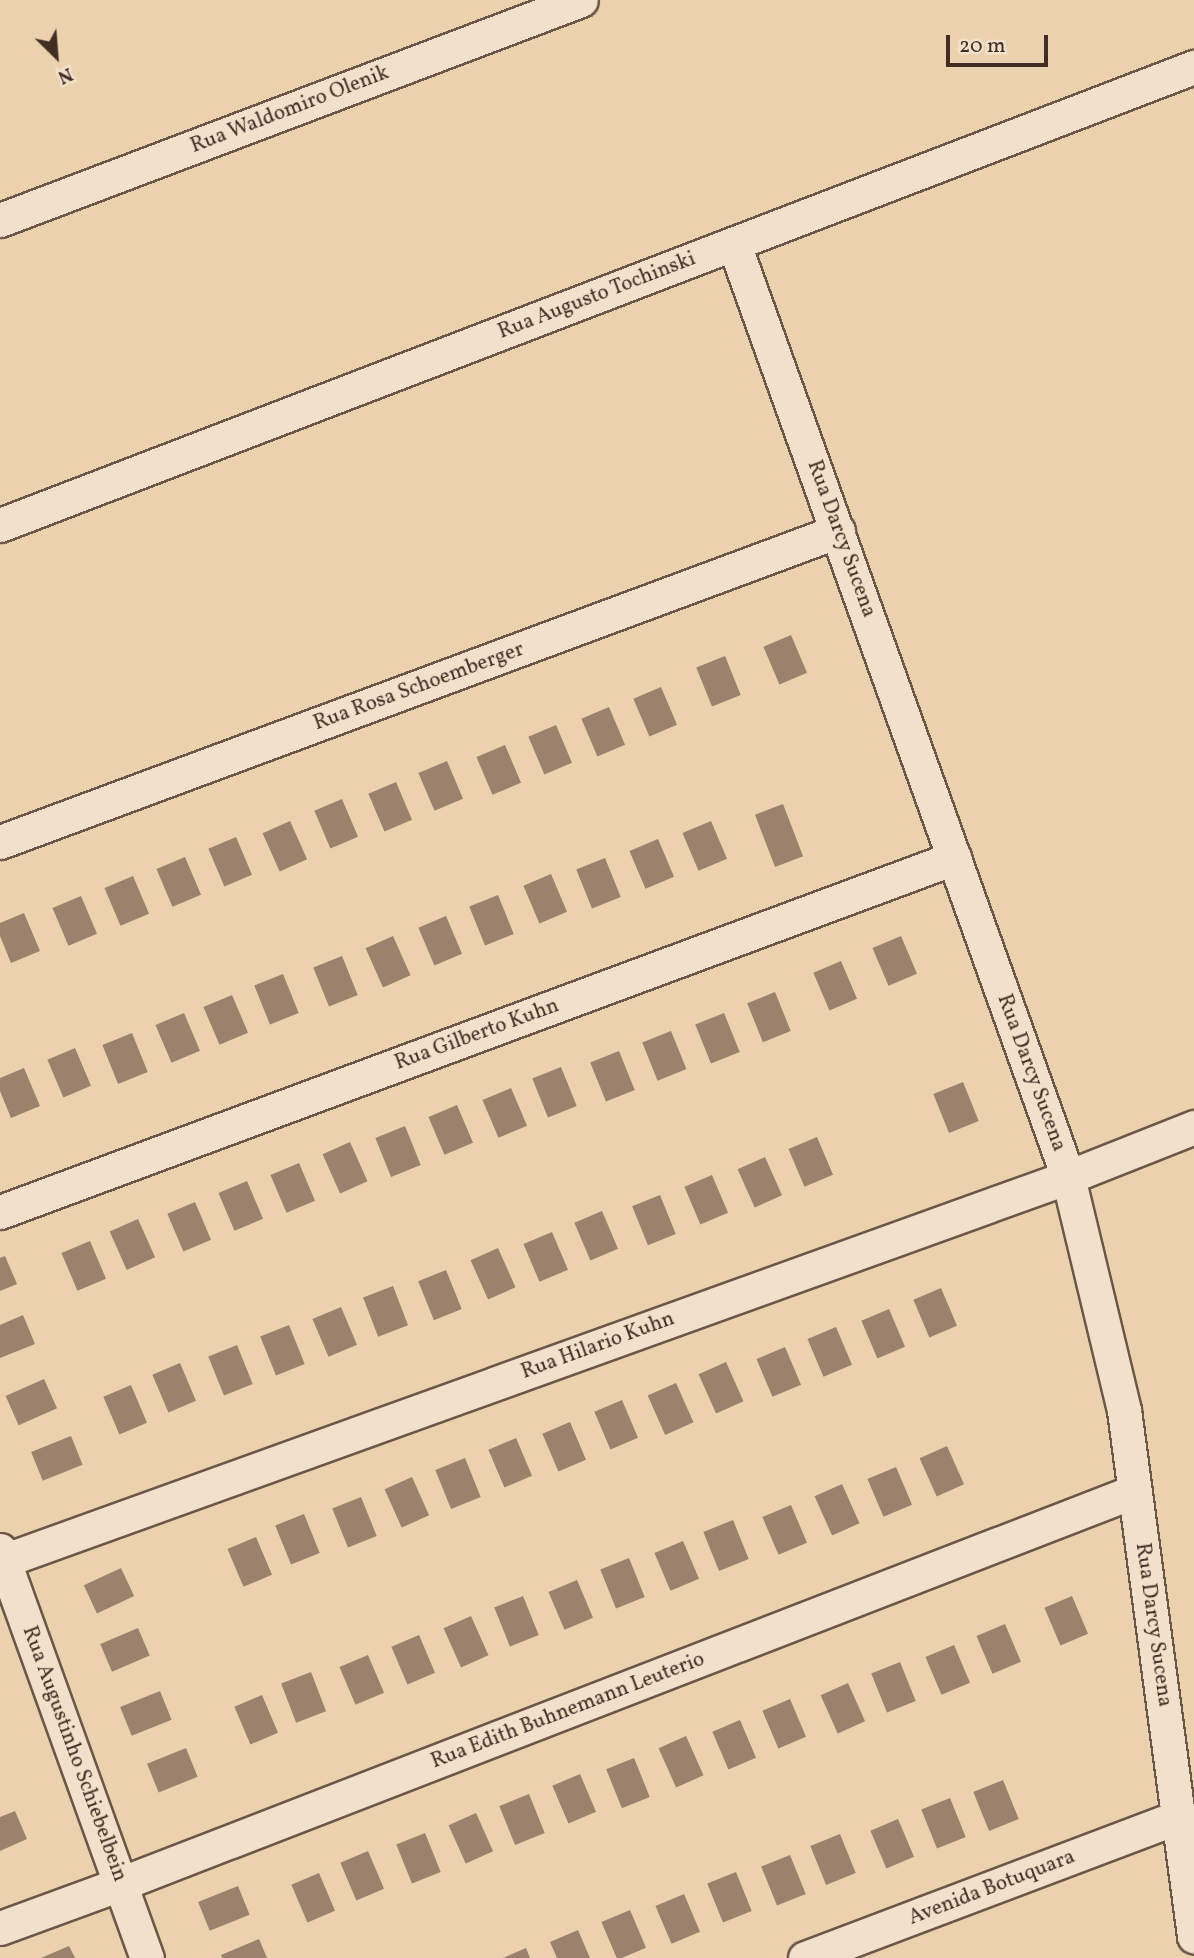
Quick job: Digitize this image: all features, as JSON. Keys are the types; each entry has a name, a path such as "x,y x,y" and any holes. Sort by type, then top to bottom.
{"street":[{"name":"Rua Waldomiro Olenik","path":"0,219 581,0"},
{"name":"Rua Augusto Tochinski","path":"0,525 1194,68"},
{"name":"Rua Darcy Sucena","path":"734,244 1068,1177 1124,1410 1194,1936"},
{"name":"Rua Rosa Schoemberger","path":"0,842 838,531"},
{"name":"Rua Gilberto Kuhn","path":"0,1212 954,858"},
{"name":"Rua Hilario Kuhn","path":"1,1558 1068,1177 1194,1127"},
{"name":"Rua Edith Buhnemann Leuterio","path":"0,1928 1135,1491"},
{"name":"Rua Augustinho Schiebelbein","path":"1,1558 147,1958"},
{"name":"Avenida Botuquara","path":"805,1958 1179,1817"}],"building":[{"path":"791,635 807,673 779,684 763,647"},
{"path":"725,656 741,695 712,707 696,668"},
{"path":"661,687 677,725 649,736 633,699"},
{"path":"609,707 625,745 597,756 581,719"},
{"path":"556,725 572,763 544,774 528,737"},
{"path":"505,745 521,783 492,795 476,757"},
{"path":"447,761 463,799 434,811 418,773"},
{"path":"396,782 412,820 384,831 368,794"},
{"path":"342,799 358,837 330,848 314,811"},
{"path":"783,804 803,856 775,867 755,815"},
{"path":"290,821 307,859 280,872 263,833"},
{"path":"711,821 727,859 698,871 682,833"},
{"path":"236,837 252,875 224,886 208,849"},
{"path":"658,839 674,877 645,889 629,851"},
{"path":"185,857 201,895 172,907 156,869"},
{"path":"605,858 621,897 592,909 576,870"},
{"path":"551,874 567,912 539,923 523,886"},
{"path":"133,876 149,914 120,926 104,888"},
{"path":"498,895 514,934 485,946 469,907"},
{"path":"81,896 97,934 68,946 52,908"},
{"path":"24,913 40,951 11,963 0,936 0,923"},
{"path":"446,916 462,954 434,965 418,928"},
{"path":"393,936 410,975 383,987 366,948"},
{"path":"901,936 917,974 888,986 872,948"},
{"path":"342,956 358,995 329,1007 313,968"},
{"path":"841,961 857,999 829,1010 813,973"},
{"path":"283,974 299,1013 270,1025 254,986"},
{"path":"775,992 791,1031 763,1042 747,1003"},
{"path":"232,995 248,1033 219,1045 203,1007"},
{"path":"184,1013 200,1051 171,1063 155,1025"},
{"path":"724,1013 740,1052 711,1064 695,1025"},
{"path":"671,1031 686,1069 658,1081 642,1043"},
{"path":"132,1033 148,1072 118,1084 102,1045"},
{"path":"75,1048 91,1086 63,1097 47,1060"},
{"path":"619,1051 635,1090 606,1102 590,1063"},
{"path":"561,1067 577,1106 548,1118 532,1079"},
{"path":"24,1068 40,1106 11,1118 0,1091 0,1078"},
{"path":"963,1082 979,1121 949,1133 933,1094"},
{"path":"511,1088 527,1126 498,1138 482,1100"},
{"path":"457,1105 473,1143 444,1155 428,1117"},
{"path":"405,1126 421,1165 391,1177 375,1138"},
{"path":"817,1137 833,1175 804,1187 788,1149"},
{"path":"350,1142 367,1181 340,1193 323,1154"},
{"path":"765,1157 782,1195 755,1208 738,1169"},
{"path":"299,1163 315,1201 286,1213 270,1175"},
{"path":"712,1175 728,1213 700,1224 684,1187"},
{"path":"247,1181 263,1219 234,1231 218,1193"},
{"path":"660,1195 676,1234 648,1245 632,1206"},
{"path":"195,1202 211,1240 183,1251 167,1214"},
{"path":"602,1211 618,1249 590,1260 574,1223"},
{"path":"138,1219 155,1257 127,1270 110,1232"},
{"path":"552,1232 568,1270 539,1282 523,1244"},
{"path":"90,1241 106,1279 77,1291 61,1253"},
{"path":"498,1248 515,1287 488,1299 471,1260"},
{"path":"5,1256 17,1284 0,1291 0,1258"},
{"path":"446,1270 462,1309 434,1320 418,1281"},
{"path":"393,1286 408,1325 378,1337 363,1297"},
{"path":"941,1288 957,1326 929,1337 913,1300"},
{"path":"341,1307 357,1345 328,1357 312,1319"},
{"path":"889,1309 905,1347 877,1358 861,1321"},
{"path":"23,1315 35,1344 0,1358 0,1325"},
{"path":"289,1325 305,1364 276,1376 260,1337"},
{"path":"836,1327 852,1365 823,1377 807,1339"},
{"path":"237,1345 253,1384 224,1396 208,1357"},
{"path":"785,1347 801,1385 772,1397 756,1359"},
{"path":"726,1362 743,1401 716,1413 699,1374"},
{"path":"180,1363 196,1401 168,1412 152,1375"},
{"path":"44,1379 57,1408 19,1425 6,1396"},
{"path":"676,1383 693,1422 665,1435 648,1396"},
{"path":"131,1385 147,1423 119,1434 103,1397"},
{"path":"622,1400 638,1438 610,1449 594,1412"},
{"path":"570,1422 586,1460 558,1471 542,1434"},
{"path":"71,1436 83,1465 43,1481 31,1452"},
{"path":"516,1438 532,1476 504,1487 488,1450"},
{"path":"947,1446 964,1484 937,1497 920,1458"},
{"path":"465,1458 481,1497 451,1509 435,1470"},
{"path":"896,1467 912,1505 883,1517 867,1479"},
{"path":"412,1477 429,1515 402,1528 385,1489"},
{"path":"842,1484 859,1523 832,1535 815,1496"},
{"path":"361,1497 377,1536 348,1548 332,1509"},
{"path":"791,1505 807,1543 778,1555 762,1517"},
{"path":"304,1514 320,1553 291,1565 275,1526"},
{"path":"733,1520 749,1559 719,1571 703,1532"},
{"path":"256,1537 272,1575 243,1587 227,1549"},
{"path":"683,1541 699,1579 670,1591 654,1553"},
{"path":"629,1558 645,1597 616,1609 600,1570"},
{"path":"121,1568 134,1596 97,1613 84,1585"},
{"path":"577,1580 593,1618 564,1630 548,1592"},
{"path":"523,1596 539,1635 510,1647 494,1608"},
{"path":"1072,1596 1088,1634 1060,1645 1044,1608"},
{"path":"471,1616 488,1655 461,1667 444,1628"},
{"path":"1005,1624 1021,1662 992,1674 976,1636"},
{"path":"138,1628 150,1656 112,1672 100,1644"},
{"path":"419,1635 435,1673 407,1684 391,1647"},
{"path":"954,1645 970,1683 941,1695 925,1657"},
{"path":"368,1655 384,1693 355,1705 339,1667"},
{"path":"900,1662 916,1701 887,1713 871,1674"},
{"path":"311,1672 326,1711 296,1723 281,1683"},
{"path":"848,1683 865,1721 838,1734 821,1695"},
{"path":"160,1691 172,1720 132,1736 120,1707"},
{"path":"262,1695 278,1733 250,1744 234,1707"},
{"path":"790,1699 806,1737 778,1748 762,1711"},
{"path":"740,1720 756,1758 728,1769 712,1732"},
{"path":"686,1736 703,1775 676,1787 659,1748"},
{"path":"186,1748 198,1777 159,1792 147,1764"},
{"path":"634,1758 650,1797 622,1808 606,1769"},
{"path":"580,1774 596,1812 568,1823 552,1786"},
{"path":"1003,1780 1019,1819 989,1831 973,1792"},
{"path":"529,1794 545,1833 515,1845 499,1806"},
{"path":"950,1798 966,1837 937,1849 921,1810"},
{"path":"15,1811 27,1839 0,1851 0,1817"},
{"path":"476,1813 493,1851 466,1864 449,1825"},
{"path":"898,1819 914,1857 886,1868 870,1831"},
{"path":"425,1833 441,1872 412,1884 396,1845"},
{"path":"840,1834 856,1873 826,1885 810,1846"},
{"path":"368,1851 384,1889 356,1900 340,1863"},
{"path":"790,1855 806,1894 777,1906 761,1867"},
{"path":"736,1872 752,1911 723,1923 707,1884"},
{"path":"319,1873 335,1911 307,1922 291,1885"},
{"path":"238,1886 250,1915 210,1931 198,1902"},
{"path":"684,1894 700,1932 671,1944 655,1906"},
{"path":"630,1910 646,1948 617,1958 601,1922"},
{"path":"578,1930 590,1958 557,1958 550,1942"},
{"path":"259,1939 267,1958 222,1958 221,1955"},
{"path":"69,1946 75,1958 41,1958"},
{"path":"526,1948 530,1958 503,1958"}]}
